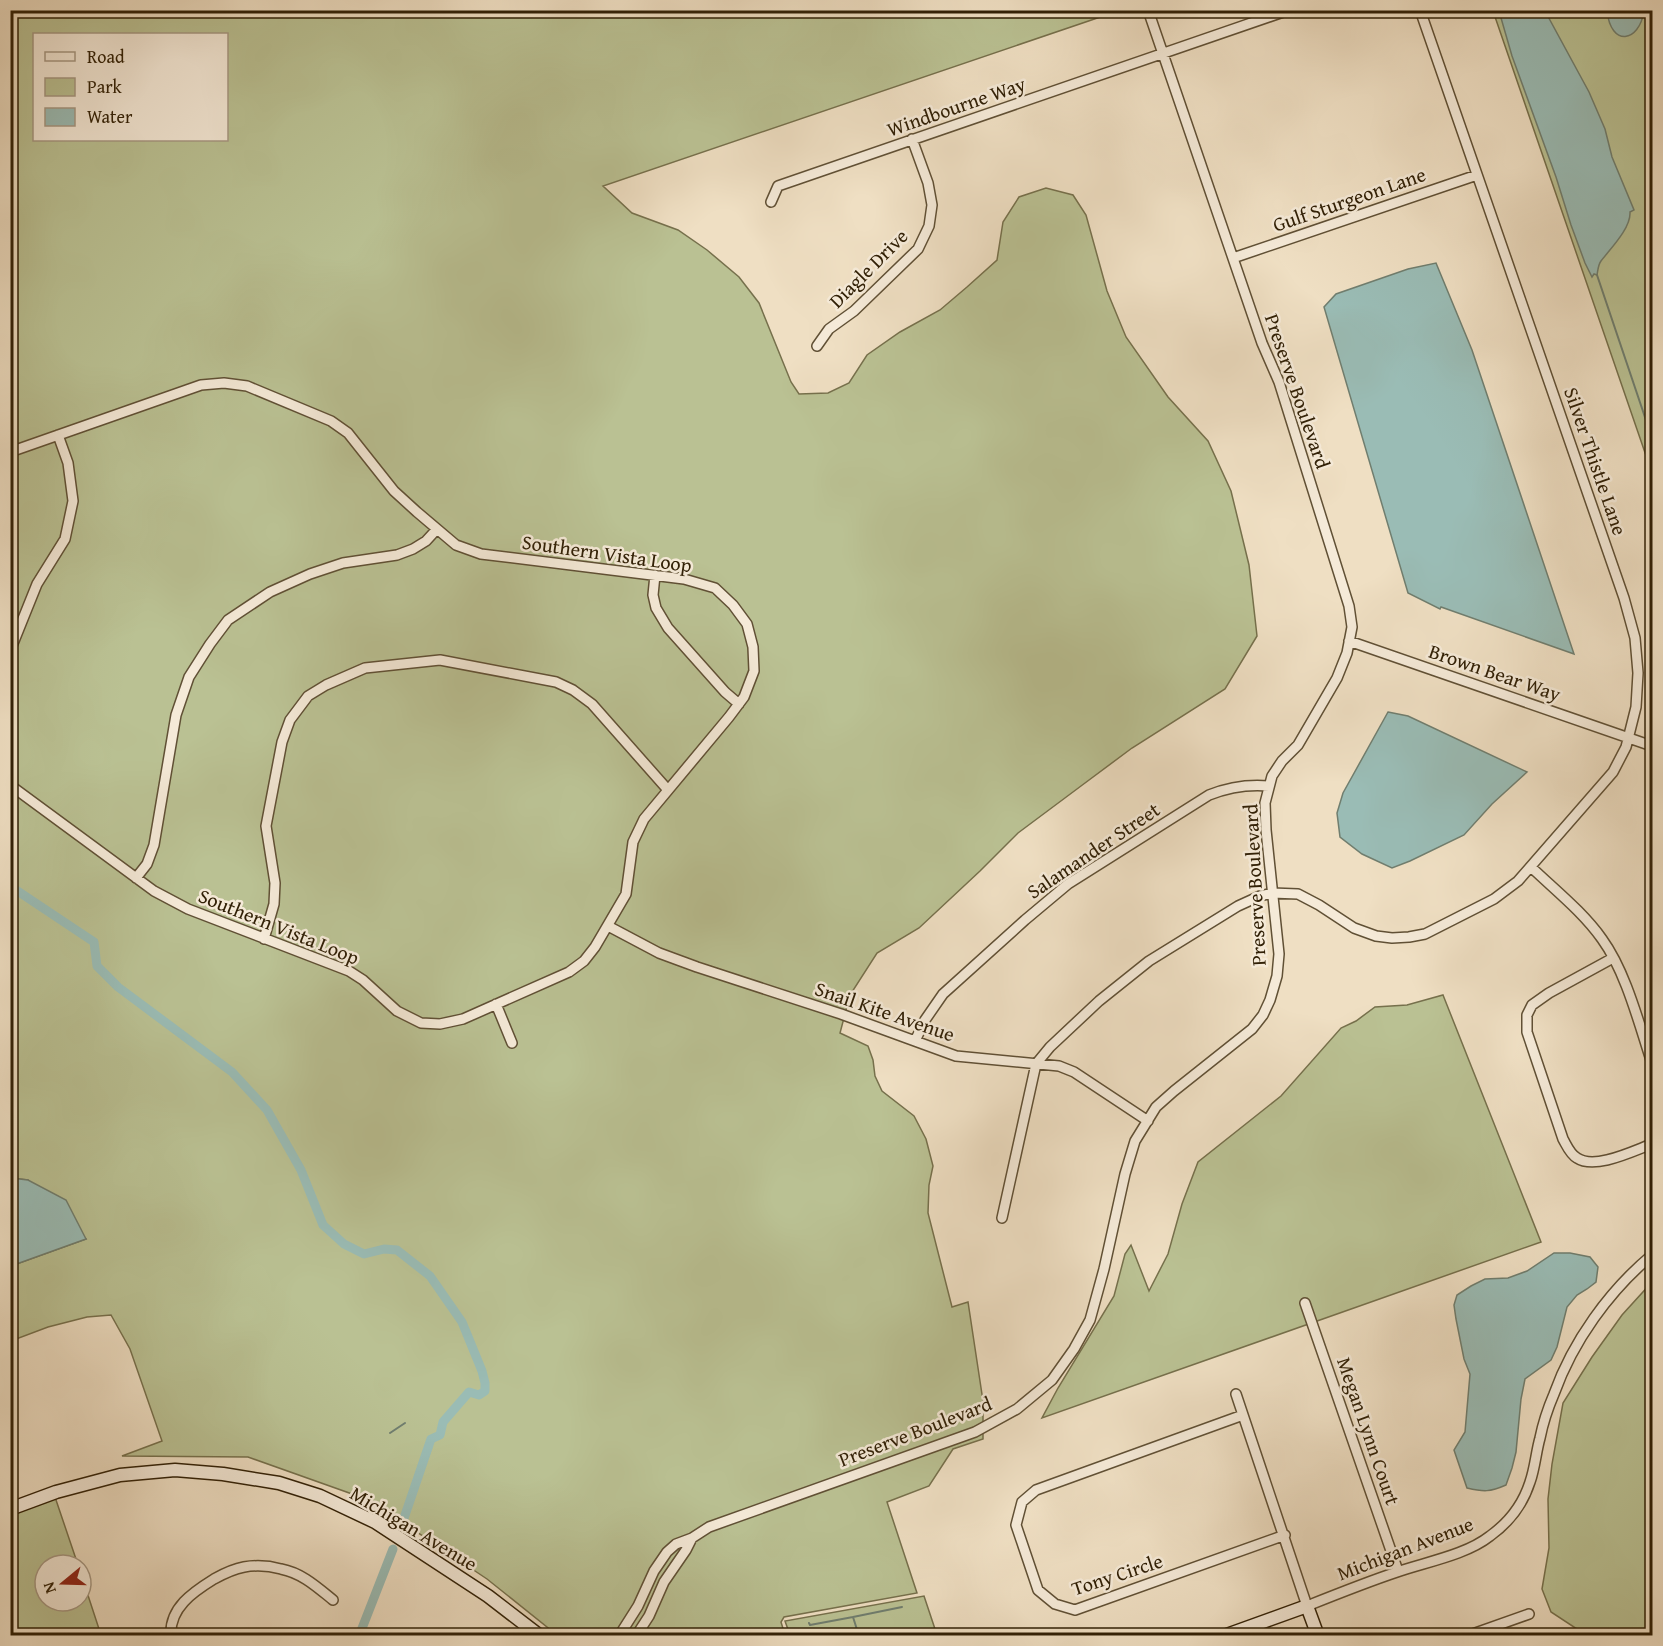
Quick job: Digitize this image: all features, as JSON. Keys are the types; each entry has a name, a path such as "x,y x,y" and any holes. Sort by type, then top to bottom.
{"street":[{"name":"Preserve Boulevard","path":"619,1635 638,1606 654,1571 667,1552 676,1544 692,1538 709,1527 975,1431 1017,1409 1052,1380 1074,1349 1090,1320 1135,1141 1156,1107 1252,1029 1263,1015 1270,1000 1277,976 1278,954 1265,803 1272,776 1282,761 1298,745 1337,678 1347,653 1352,627 1346,597 1279,382 1262,343 1148,10"},
{"path":"1162,54 1289,10"},
{"name":"Silver Thistle Lane","path":"1272,893 1298,894 1319,904 1354,928 1376,936 1392,938 1425,934 1494,899 1518,881 1613,772 1626,747 1636,707 1638,673 1635,638 1624,598 1420,10"},
{"name":"Windbourne Way","path":"771,202 778,186 1162,54"},
{"name":"Diagle Drive","path":"817,346 829,329 854,311 918,249 929,226 932,205 928,183 912,140"},
{"name":"Gulf Sturgeon Lane","path":"1233,258 1477,175"},
{"name":"Southern Vista Loop","path":"10,452 201,386 224,383 247,386 331,421 348,433 394,491 456,545 481,554 684,579 715,588 733,605 747,624 753,647 754,671 739,704 644,819 633,842 626,894 596,947 584,961 569,972 463,1019 440,1024 421,1023 397,1011 350,971 188,909 153,891 10,785"},
{"path":"10,651 37,584 65,539 73,501 68,463 58,435"},
{"path":"136,878 147,864 154,845 176,715 189,677 228,620 270,592 310,574 343,562 397,555 426,541 436,529"},
{"path":"655,575 653,595 656,608 668,628 725,692 739,704"},
{"name":"Brown Bear Way","path":"1349,641 1653,746"},
{"path":"264,939 274,904 275,883 266,826 282,742 290,720 308,696 326,684 365,668 440,660 556,682 573,690 592,704 668,790"},
{"name":"Salamander Street","path":"915,1041 925,1020 943,994 1068,884 1209,795 1225,788 1250,785 1269,786"},
{"path":"1531,867 1587,920 1604,941 1626,985 1653,1063"},
{"path":"1002,1218 1036,1064 1050,1047 1099,1001 1149,961 1238,906 1272,893"},
{"name":"Snail Kite Avenue","path":"608,926 659,953 841,1014 956,1056 1059,1066 1074,1072 1148,1121"},
{"path":"1613,958 1549,993 1532,1005 1527,1015 1527,1032 1563,1139 1571,1153 1588,1163 1603,1161 1653,1144"},
{"path":"496,1004 512,1043"},
{"name":"Michigan Avenue","path":"1224,1635 1398,1571 1435,1561 1488,1538 1503,1525 1515,1512 1530,1483 1540,1435 1564,1368 1580,1340 1620,1285 1653,1255"},
{"name":"Megan Lynn Court","path":"1305,1303 1398,1571"},
{"path":"1236,1394 1318,1635"},
{"name":"Tony Circle","path":"1243,1415 1036,1490 1022,1502 1016,1525 1038,1590 1055,1604 1075,1610 1285,1535"},
{"name":"Michigan Avenue","path":"10,1509 56,1492 120,1475 175,1470 223,1474 279,1483 320,1496 375,1522 488,1596 540,1635"},
{"path":"636,1635 649,1616 664,1582 692,1538"},
{"path":"171,1635 170,1629 174,1617 181,1605 195,1591 226,1572 243,1567 283,1569 304,1577 333,1600"},
{"path":"1467,1635 1529,1614"}],"green space":[{"path":"11,11 1118,11 603,186 632,213 678,230 707,250 739,277 759,303 791,382 799,394 828,393 849,383 867,355 900,332 940,310 967,287 997,260 1003,222 1019,197 1046,188 1073,195 1086,215 1107,291 1126,337 1168,397 1208,441 1231,491 1249,565 1257,636 1225,689 1132,748 1018,833 919,928 877,953 850,995 840,1033 868,1046 875,1076 882,1091 914,1116 926,1139 933,1166 929,1185 928,1213 952,1307 968,1302 983,1401 983,1439 953,1449 929,1486 887,1502 917,1593 784,1617 781,1622 785,1635 557,1635 487,1579 369,1500 248,1457 122,1456 162,1441 130,1349 111,1315 87,1317 48,1327 11,1341 11,1266 86,1239 28,1180 11,1178"},
{"path":"1493,11 1652,11 1652,473"},
{"path":"1443,995 1541,1242 1042,1418 1114,1296 1125,1254 1131,1245 1149,1291 1168,1254 1182,1204 1198,1162 1281,1096 1341,1028 1356,1021 1375,1007 1407,1005"},
{"path":"1652,1282 1652,1635 1586,1635 1551,1612 1542,1589 1549,1548 1548,1499 1563,1403 1622,1315"},
{"path":"55,1497 74,1553 33,1553 33,1613 93,1613 93,1611 101,1635 11,1636 11,1513"},
{"path":"924,1596 937,1635 790,1635 785,1621"}],"water":[{"path":"1607,10 1644,11 1637,30 1625,36 1614,31"},
{"path":"1499,11 1545,11 1589,92 1634,210 1630,212 1624,231 1600,263 1597,275 1594,274 1592,277 1571,225 1512,56"},
{"path":"1436,263 1472,350 1574,654 1441,607 1440,609 1408,593 1324,307 1336,294 1408,269"},
{"path":"1388,712 1408,716 1527,772 1492,804 1464,835 1392,868 1362,854 1340,837 1337,813 1343,793"},
{"path":"11,1178 28,1180 66,1200 86,1239 11,1266"},
{"path":"1554,1253 1590,1257 1598,1267 1596,1282 1577,1295 1567,1307 1557,1347 1551,1360 1525,1379 1516,1452 1506,1485 1487,1491 1467,1488 1454,1450 1465,1432 1470,1374 1464,1359 1456,1319 1454,1305 1457,1295 1485,1279 1508,1278 1527,1271"}],"waterway":[{"path":"1597,275 1651,435"},
{"path":"10,886 94,942 97,966 118,987 232,1072 267,1110 301,1170 323,1225 344,1244 364,1254 384,1249 397,1250 430,1276 462,1322 482,1371 485,1391 479,1395 469,1392 443,1422 440,1435 431,1439 402,1524"},
{"path":"390,1433 405,1423"},
{"path":"359,1636 393,1549"},
{"path":"853,1617 902,1607"},
{"path":"809,1623 810,1625 853,1617 859,1636"}]}
